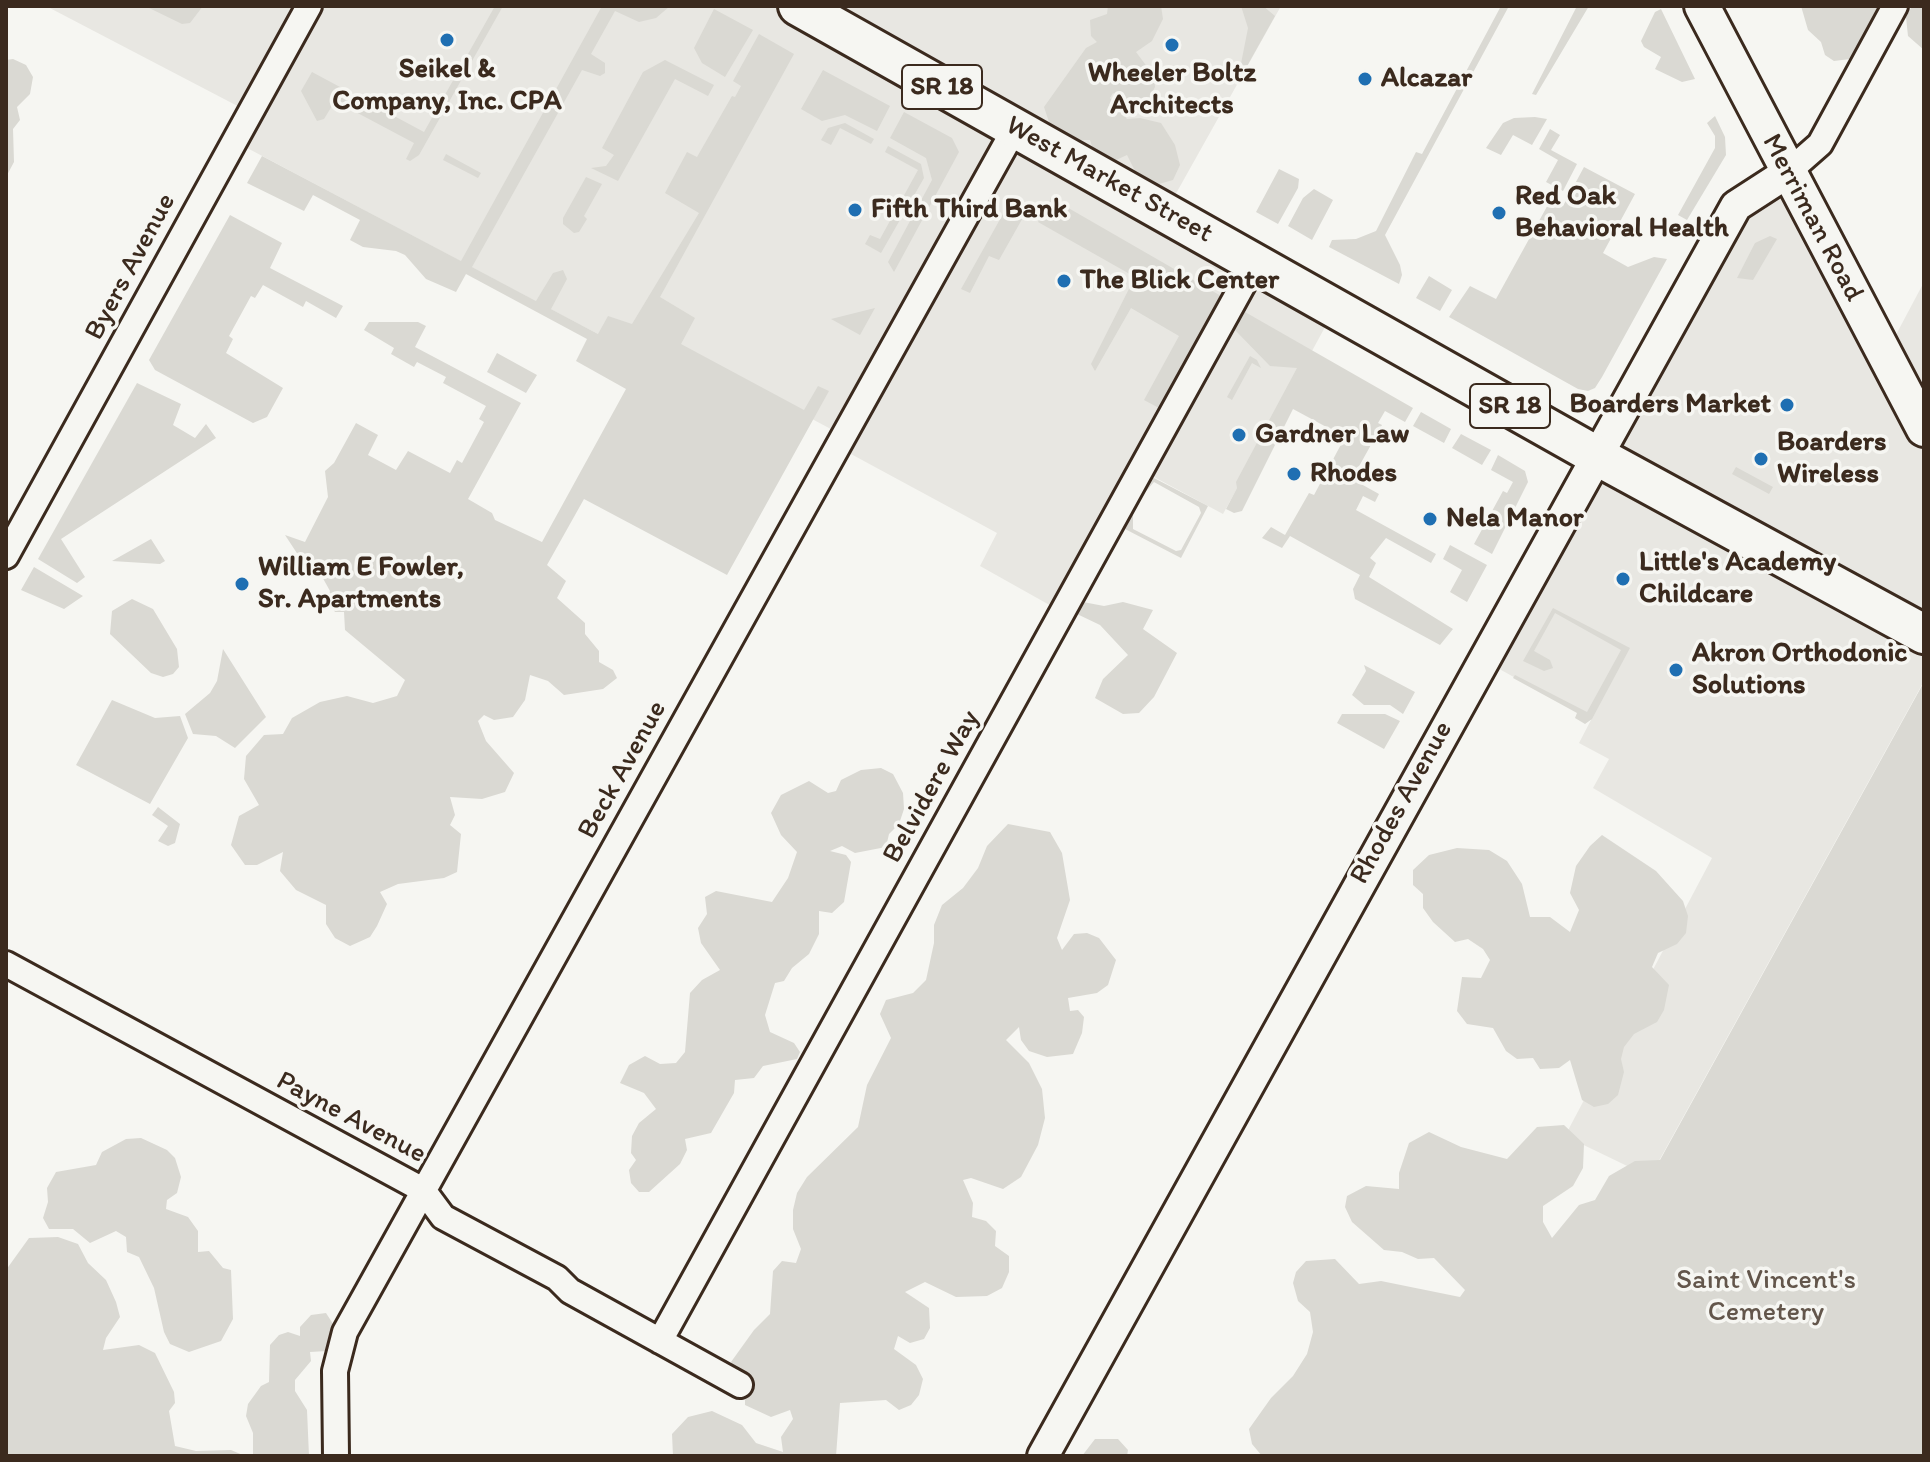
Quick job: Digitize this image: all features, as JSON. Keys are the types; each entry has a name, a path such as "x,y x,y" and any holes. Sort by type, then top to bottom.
{"main road":[{"name":"West Market Street","path":"798,6 1256,261 1597,456 1924,634"},
{"name":"Merriman Road","path":"1702,6 1924,429"}],"street":[{"name":"Byers Avenue","path":"6,556 309,6"},
{"path":"1787,173 1820,144 1895,6"},
{"name":"Beck Avenue","path":"336,1456 335,1371 345,1332 1015,128"},
{"name":"Rhodes Avenue","path":"1043,1456 1736,206 1787,173"},
{"name":"Belvidere Way","path":"660,1341 1256,261"},
{"name":"Payne Avenue","path":"6,964 423,1190 443,1217 557,1278 570,1291 740,1385"}],"shaded area":[{"path":"46,6 798,6 1336,307 1223,514 1141,470 1062,612 980,566 997,533 838,447 844,436 671,344 658,366 234,141 249,112"},
{"path":"805,6 1281,6 1169,206"},
{"path":"1783,186 1890,346 1924,282 1924,681 1650,1177 1565,1136 1712,858 1593,788 1609,759 1579,743 1591,720 1485,661 1614,447 1727,241"}],"green space":[{"path":"145,6 203,6 190,23 182,24"},
{"path":"495,6 503,6 419,155 410,161 406,159 414,143 335,101 324,119 317,121 301,91 312,72 424,132"},
{"path":"602,6 670,6 656,18 639,22 615,11 591,54 605,63 605,73 600,76 582,70 472,267 536,301 553,273 563,270 567,279 551,309 598,334 608,316 632,324 699,213 665,193 687,152 697,157 732,96 735,97 741,86 733,81 759,34 794,54 660,297 695,318 681,344 804,410 818,386 829,391 727,575 584,499 547,565 566,581 557,598 585,623 585,634 599,651 599,662 613,670 617,678 603,689 564,695 548,681 530,675 525,700 513,717 494,720 484,715 478,721 486,741 514,773 505,792 482,799 450,797 455,815 450,825 461,834 457,872 444,878 398,884 380,892 387,904 377,926 370,937 350,946 335,938 326,924 326,905 296,890 280,871 283,852 257,865 245,865 231,845 239,816 259,805 244,779 246,756 264,735 283,734 292,718 320,702 347,696 373,703 397,696 405,680 345,630 344,612 335,612 327,600 330,591 320,573 308,570 285,535 305,542 328,497 325,471 334,463 356,423 378,435 368,455 396,470 408,451 450,473 457,460 462,463 484,422 479,419 486,406 443,383 446,377 417,362 414,367 391,354 394,348 364,330 369,322 418,322 426,326 415,347 521,403 468,499 492,513 495,520 542,542 626,389 576,361 587,339 466,274 456,292 426,279 405,255 363,247 350,240 360,220 313,195 304,211 247,183 262,156 461,261"},
{"path":"1108,6 1161,6 1163,19 1152,41 1136,52 1154,76 1155,87 1148,101 1132,106 1113,93 1110,98 1127,119 1140,118 1161,123 1175,145 1180,165 1173,180 1159,184 1140,181 1127,155 1116,160 1093,150 1090,140 1077,140 1051,128 1044,107 1086,48 1097,42 1091,36 1090,20 1107,14"},
{"path":"1241,6 1263,6 1275,16 1237,84 1248,28"},
{"path":"1501,6 1509,6 1385,235 1400,265 1402,275 1399,284 1329,247 1332,240 1356,239 1376,231 1416,152 1422,154"},
{"path":"1577,6 1589,6 1536,95 1532,94"},
{"path":"1801,6 1895,6 1850,59 1834,61 1825,55 1821,42 1808,30"},
{"path":"1912,6 1924,6 1924,50 1908,36 1906,17"},
{"path":"714,9 753,30 725,77 702,63 694,48"},
{"path":"1661,9 1695,79 1682,82 1655,69 1661,57 1644,47 1641,41 1655,12"},
{"path":"13,59 26,65 33,77 30,94 17,107 20,120 13,129 14,162 6,177 6,60"},
{"path":"665,60 714,85 708,96 675,79 618,181 591,168 606,166 614,155 602,148 643,72"},
{"path":"823,70 890,106 877,131 845,115 822,121 801,109"},
{"path":"904,112 952,138 959,152 894,272 888,262 932,180 926,158 890,138"},
{"path":"1715,116 1725,137 1726,155 1687,220 1678,215 1715,148 1715,136 1707,123"},
{"path":"1514,118 1547,119 1532,145 1513,135 1501,155 1486,148 1503,123"},
{"path":"845,123 874,139 871,144 840,128 831,145 821,140 828,128"},
{"path":"1550,129 1560,135 1551,150 1577,164 1563,191 1546,182 1558,160 1539,149"},
{"path":"888,146 921,164 924,178 881,253 865,244 870,235 880,239 918,170 885,152"},
{"path":"446,154 481,173 478,178 443,160"},
{"path":"1584,167 1635,194 1603,253 1628,267 1654,257 1667,259 1602,377 1595,388 1588,391 1578,389 1449,317 1470,286 1496,299 1550,201 1563,206"},
{"path":"1279,169 1299,179 1298,188 1278,224 1256,212"},
{"path":"586,177 602,184 584,216 587,219 579,232 574,233 563,224 563,218"},
{"path":"1314,189 1333,200 1312,240 1288,226 1303,198"},
{"path":"1051,198 1221,296 1159,408 1144,400 1179,336 1131,308 1095,371 1091,364 1135,277 1038,222"},
{"path":"1008,205 1025,214 999,260 989,256 970,293 961,289"},
{"path":"230,215 282,243 270,268 343,306 336,318 306,301 303,307 263,285 255,298 251,296 229,336 233,339 226,353 283,388 267,417 253,423 155,370 149,360"},
{"path":"1770,236 1777,239 1753,280 1737,278 1755,243"},
{"path":"1429,276 1452,290 1440,311 1416,298"},
{"path":"875,308 860,335 831,319"},
{"path":"1245,312 1413,408 1405,422 1385,411 1378,423 1382,425 1352,479 1379,494 1375,502 1363,496 1356,510 1436,554 1431,563 1386,538 1370,558 1376,563 1369,577 1453,629 1440,645 1355,599 1353,589 1360,575 1290,536 1282,548 1262,538 1271,527 1285,535 1309,493 1314,495 1345,437 1293,409 1242,511 1234,513 1226,509 1237,488 1236,482 1297,368 1270,366 1235,330"},
{"path":"497,353 537,375 526,393 487,372"},
{"path":"1250,356 1257,360 1261,368 1252,363 1232,400 1227,397"},
{"path":"137,383 181,404 173,425 195,438 206,424 216,438 61,539 85,577 77,583 38,559"},
{"path":"1421,412 1451,429 1444,443 1413,426"},
{"path":"1461,434 1491,450 1482,465 1452,448"},
{"path":"1498,455 1525,471 1528,482 1492,554 1474,544 1503,491 1507,493 1513,482 1491,470"},
{"path":"1736,467 1773,487 1769,494 1732,474"},
{"path":"1152,477 1208,506 1181,558 1125,529 1133,513 1133,529 1176,551 1181,550 1201,513 1199,507 1154,482 1142,496"},
{"path":"151,539 165,561 160,564 112,561"},
{"path":"1450,545 1487,565 1467,602 1450,592 1462,570 1443,559"},
{"path":"34,567 83,596 64,609 21,590"},
{"path":"132,599 153,609 177,649 179,667 173,674 163,677 151,673 110,634 112,611"},
{"path":"1083,602 1104,606 1123,602 1153,610 1143,629 1177,653 1154,697 1139,713 1123,714 1095,698 1103,679 1128,655 1100,625 1077,614"},
{"path":"1553,608 1630,648 1592,719 1585,724 1575,718 1577,713 1513,678 1515,675 1587,712 1621,650 1555,613 1534,651 1550,660 1553,668 1544,671 1523,661"},
{"path":"223,649 266,717 235,748 216,736 193,734 185,714 210,693 217,681"},
{"path":"1364,665 1415,692 1403,714 1390,705 1364,705 1352,695 1366,671"},
{"name":"Saint Vincent's Cemetery","path":"1924,682 1924,1456 1262,1456 1252,1444 1249,1429 1271,1398 1293,1376 1307,1354 1313,1332 1310,1312 1298,1301 1293,1283 1296,1272 1306,1261 1335,1259 1359,1284 1381,1281 1460,1297 1465,1290 1434,1258 1418,1259 1402,1252 1384,1250 1352,1222 1345,1207 1347,1196 1366,1186 1399,1189 1399,1173 1409,1143 1429,1132 1461,1147 1507,1159 1537,1127 1564,1125 1584,1144 1583,1168 1573,1186 1543,1206 1543,1222 1552,1238 1579,1205 1595,1200 1609,1176 1635,1161 1660,1160"},
{"path":"112,700 155,718 180,716 188,738 150,804 76,765"},
{"path":"1342,714 1385,714 1400,721 1384,749 1337,723"},
{"path":"881,768 893,774 903,793 904,809 899,824 889,834 886,847 855,853 842,846 830,851 846,855 851,862 844,902 832,913 819,911 819,934 809,954 792,968 784,981 775,983 765,1015 770,1032 794,1043 800,1052 797,1059 763,1066 754,1078 735,1080 734,1093 711,1133 685,1139 687,1150 680,1164 649,1192 639,1192 631,1183 629,1170 636,1160 631,1153 632,1136 639,1123 656,1109 644,1093 620,1083 629,1065 645,1056 660,1064 676,1063 685,1052 690,993 702,980 720,970 701,943 698,928 707,914 705,897 716,891 772,902 788,878 797,852 781,835 771,813 781,795 809,781 828,793 836,791 841,780 861,770"},
{"path":"158,807 180,824 175,843 168,846 158,841 168,826 152,815"},
{"path":"1008,824 1050,832 1062,853 1070,900 1057,938 1062,950 1074,934 1087,933 1099,938 1116,960 1108,985 1097,993 1068,998 1070,1011 1078,1010 1084,1017 1082,1033 1073,1054 1047,1057 1029,1051 1021,1040 1019,1027 1006,1040 1029,1063 1042,1089 1045,1118 1038,1145 1021,1177 1003,1189 971,1178 963,1180 973,1203 972,1217 986,1221 996,1231 995,1246 1009,1256 1009,1272 1002,1288 987,1296 956,1297 925,1282 905,1292 929,1308 930,1328 924,1339 910,1343 898,1336 894,1349 916,1365 923,1379 919,1395 911,1405 899,1410 886,1400 840,1403 836,1456 673,1456 672,1434 688,1417 712,1411 742,1425 756,1443 783,1452 781,1437 793,1419 790,1410 771,1417 745,1405 745,1393 731,1362 770,1314 773,1271 782,1261 796,1263 801,1249 793,1229 797,1193 807,1177 858,1127 867,1085 891,1038 880,1014 886,1000 913,993 926,980 934,943 934,925 942,905 963,888 978,868 987,846"},
{"path":"1602,835 1656,871 1683,901 1688,916 1686,933 1677,944 1658,953 1652,967 1669,985 1664,1010 1657,1022 1634,1034 1624,1047 1621,1059 1624,1072 1618,1095 1608,1104 1594,1107 1582,1100 1570,1060 1559,1068 1540,1069 1533,1058 1517,1059 1506,1051 1493,1028 1467,1024 1457,1011 1462,977 1481,978 1490,960 1483,949 1468,939 1455,942 1433,922 1423,908 1423,894 1413,885 1413,870 1429,855 1457,848 1489,850 1507,861 1522,884 1530,917 1550,917 1570,932 1579,910 1570,893 1576,866"},
{"path":"141,1138 167,1150 175,1158 181,1177 177,1193 167,1200 166,1209 188,1217 198,1231 198,1252 209,1251 223,1268 231,1270 233,1319 221,1341 189,1352 170,1344 164,1332 154,1288 139,1257 127,1252 126,1237 116,1231 90,1243 73,1229 49,1229 43,1218 48,1202 47,1188 56,1172 96,1165 102,1152 126,1139"},
{"path":"58,1237 78,1244 88,1263 106,1280 116,1302 120,1317 106,1338 103,1350 139,1345 155,1353 174,1392 175,1403 169,1411 175,1446 196,1451 231,1450 245,1456 6,1456 6,1270 29,1238"},
{"path":"326,1313 335,1327 335,1338 327,1351 310,1352 311,1361 295,1380 295,1391 307,1410 309,1456 253,1456 253,1433 246,1416 248,1404 261,1386 269,1382 270,1345 279,1335 288,1332 300,1336 300,1327 311,1315"},
{"path":"1095,1439 1118,1439 1128,1450 1127,1456 1082,1456"}],"place":[{"name":"Seikel & Company, Inc. CPA","path":"447,40"},
{"name":"Wheeler Boltz Architects","path":"1172,45"},
{"name":"Alcazar","path":"1365,79"},
{"name":"Fifth Third Bank","path":"855,210"},
{"name":"Red Oak Behavioral Health","path":"1499,213"},
{"name":"The Blick Center","path":"1064,281"},
{"name":"Boarders Market","path":"1787,405"},
{"name":"Gardner Law","path":"1239,435"},
{"name":"Boarders Wireless","path":"1761,459"},
{"name":"Rhodes","path":"1294,474"},
{"name":"Nela Manor","path":"1430,519"},
{"name":"Little's Academy Childcare","path":"1623,579"},
{"name":"William E Fowler, Sr. Apartments","path":"242,584"},
{"name":"Akron Orthodonic Solutions","path":"1676,670"}]}
